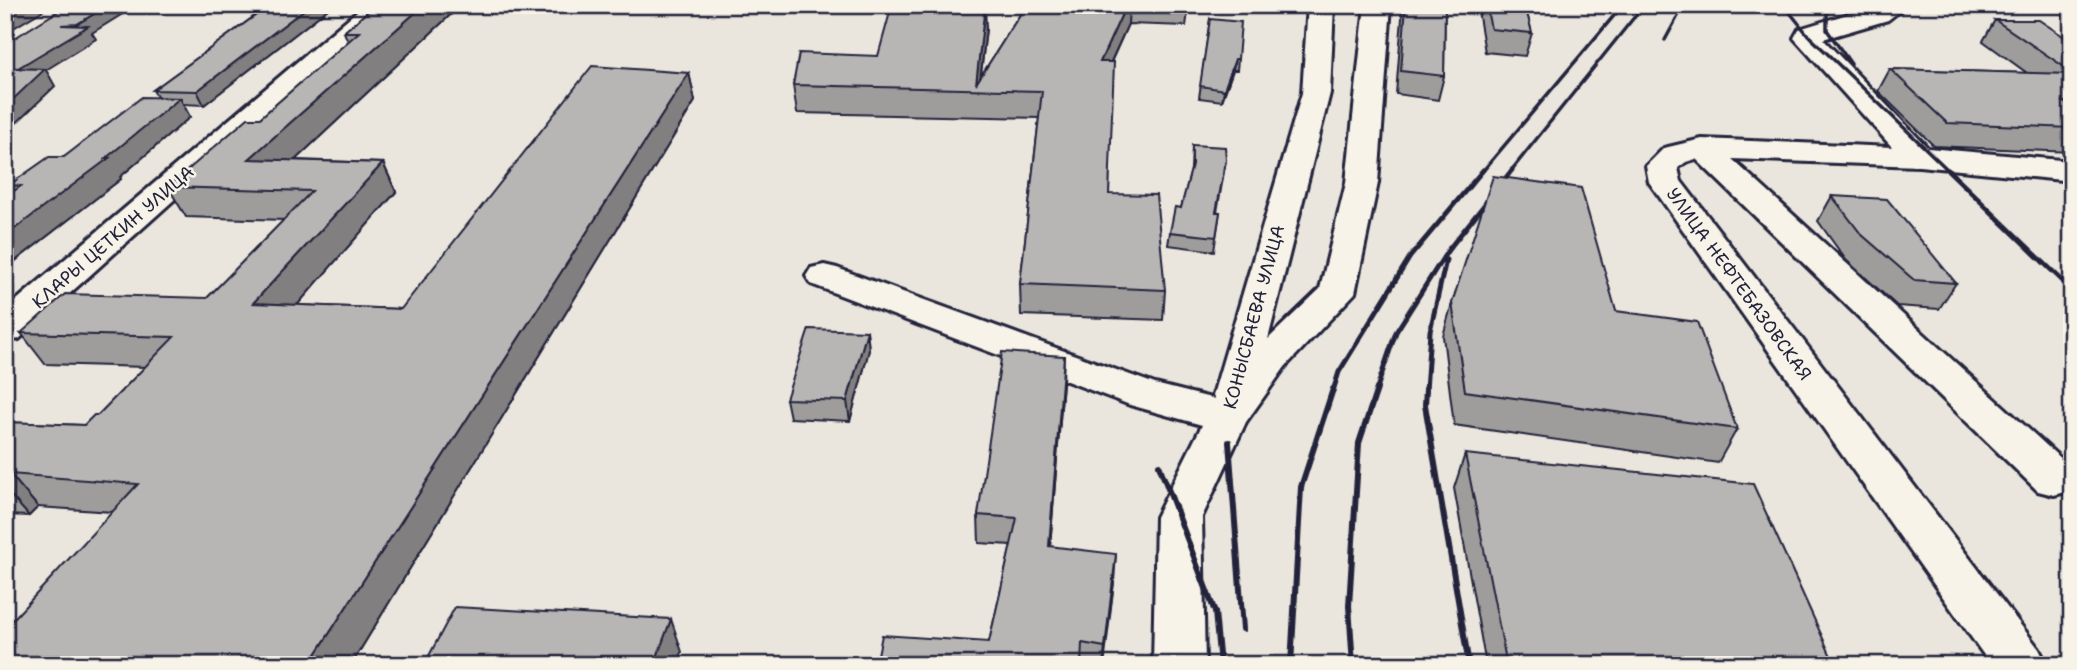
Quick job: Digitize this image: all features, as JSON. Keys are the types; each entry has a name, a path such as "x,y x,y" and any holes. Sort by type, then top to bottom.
{"street":[{"name":"КЛАРЫ ЦЕТКИН УЛИЦА","path":"5,330 379,5"},
{"name":"КОНЫСБАЕВА УЛИЦА","path":"824,276 1144,395 1227,417 1315,93 1321,5"},
{"path":"1178,665 1179,517 1227,417 1271,358 1337,293 1362,183 1378,5"},
{"path":"1895,5 1879,15 1808,35 1807,38 1919,157"},
{"path":"1702,148 2054,479"},
{"name":"УЛИЦА НЕФТЕБАЗОВСКАЯ","path":"2021,665 1665,182 1662,166 1675,155 1702,148 1919,157 2072,171"}],"building":[{"path":"5,5 22,5 5,15"},
{"path":"68,5 109,5 77,24 61,25 88,26 18,68 5,67 5,44"},
{"path":"270,5 310,5 197,91 153,90"},
{"path":"375,5 424,5 249,159 383,163 253,303 401,309 592,66 689,73 309,665 5,665 5,628 138,484 10,474 5,479 5,422 84,425 94,415 98,415 174,337 21,333 65,294 207,298 312,191 168,187 248,118 260,118 359,32 344,32"},
{"path":"892,5 985,5 976,84 1026,5 1126,5 1100,62 1114,62 1109,194 1156,195 1165,290 1020,284 1042,91 793,85 799,53 878,56"},
{"path":"1406,5 1445,5 1444,76 1401,71"},
{"path":"1486,5 1525,5 1532,33 1491,29"},
{"path":"1210,19 1241,22 1238,59 1235,59 1224,90 1200,86"},
{"path":"1995,20 2039,20 2072,42 2072,72"},
{"path":"5,68 45,69 5,107"},
{"path":"1890,69 2072,74 2072,102 2064,102 2072,108 2072,128 1947,123"},
{"path":"142,97 180,98 106,158 109,158 5,236 5,197 21,186 9,185 49,157 64,157"},
{"path":"1192,145 1225,147 1226,160 1216,212 1220,212 1216,237 1170,232 1175,207 1181,208 1192,165"},
{"path":"1493,176 1581,188 1616,311 1697,322 1737,429 1465,391 1452,303"},
{"path":"1832,196 1887,199 1956,283 1914,280 1861,234"},
{"path":"809,329 867,331 847,401 786,399"},
{"path":"1002,352 1064,356 1049,546 1116,554 1105,647 1082,643 1081,665 876,665 882,635 989,642 1017,518 978,515"},
{"path":"1465,454 1753,484 1835,665 1507,665"},
{"path":"455,607 671,619 654,665 424,665"}],"railway":[{"path":"1482,172 1623,5"},
{"path":"1510,172 1644,5"},
{"path":"1665,40 1684,5"},
{"path":"1784,5 1808,35 1950,172"},
{"path":"1827,5 1827,30 1851,64"},
{"path":"1333,391 1339,372 1410,257 1483,170"},
{"path":"1376,391 1396,332 1448,250 1512,170"},
{"path":"1948,170 2072,290"},
{"path":"1426,391 1430,331 1446,260"},
{"path":"1291,665 1301,487 1333,389"},
{"path":"1353,665 1349,606 1359,443 1377,389"},
{"path":"1426,389 1425,405 1469,665"},
{"path":"1229,442 1243,629"},
{"path":"1159,465 1215,612 1220,665"}]}
